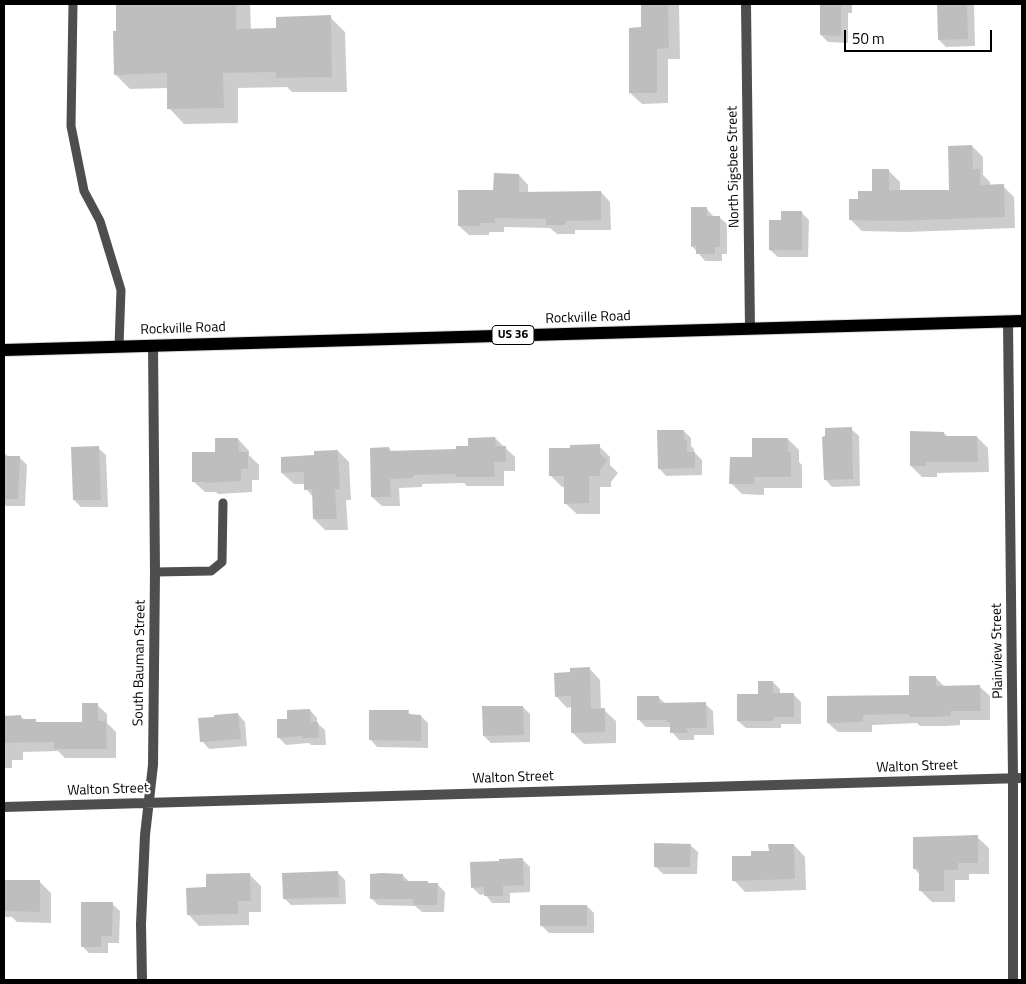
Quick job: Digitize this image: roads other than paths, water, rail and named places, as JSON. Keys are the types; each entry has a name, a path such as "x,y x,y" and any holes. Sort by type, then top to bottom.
{"main road":[{"name":"Rockville Road","path":"4,350 1022,321"}],"street":[{"name":"North Sigsbee Street","path":"746,4 750,329"},
{"name":"Plainview Street","path":"1008,322 1018,778 1013,980"},
{"name":"South Bauman Street","path":"142,980 144,836 153,765 155,572 153,345"},
{"name":"Walton Street","path":"4,807 1018,778"}],"lane":[{"path":"74,4 71,126 84,191 100,221 121,290 119,346"},
{"path":"155,572 211,571 222,562 223,503"}]}
